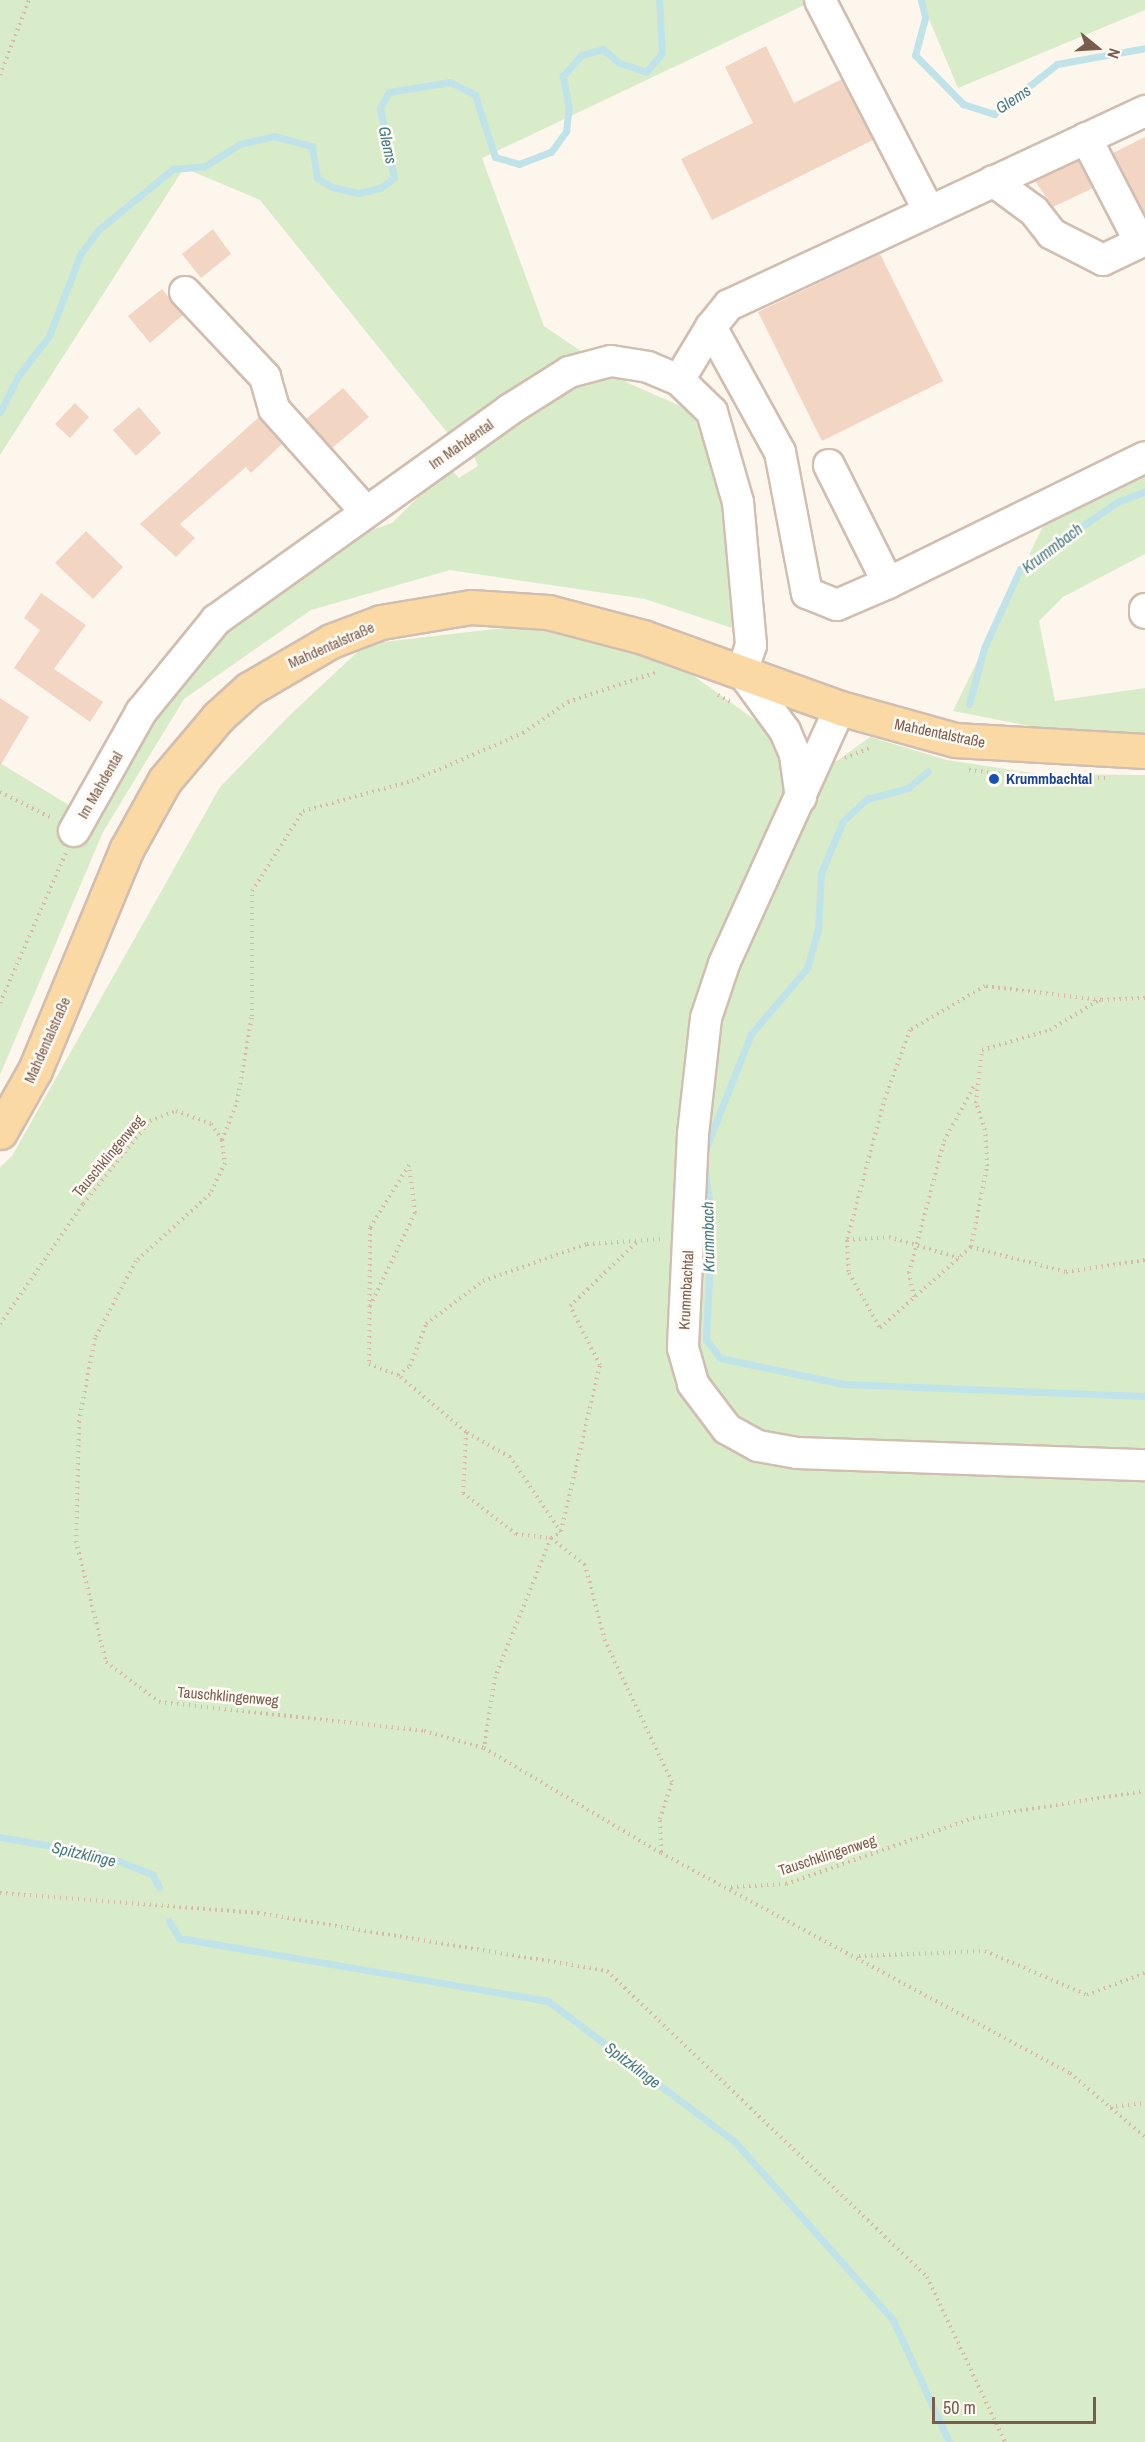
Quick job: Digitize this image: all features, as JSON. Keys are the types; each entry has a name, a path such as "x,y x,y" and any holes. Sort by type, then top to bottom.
{"main road":[{"name":"Mahdentalstraße","path":"0,1132 35,1070 144,815 193,744 249,689 330,641 381,622 448,609 548,612 670,646 840,708 978,743 1145,751"}],"street":[{"path":"820,0 929,211"},
{"path":"679,380 711,327 729,305 1145,111"},
{"path":"993,181 1034,211 1052,234 1103,260 1142,241 1086,138"},
{"path":"185,292 265,377 274,409 366,512"},
{"path":"711,327 780,452 807,593 837,605 888,583 1145,458"},
{"name":"Im Mahdental","path":"74,831 141,712 216,620 366,512 569,372 611,361 648,367 679,380 712,412 738,502 751,645 742,672"},
{"path":"829,465 888,583"},
{"path":"742,672 785,731 795,755 801,798"},
{"name":"Krummbachtal","path":"840,708 724,964 706,1018 698,1064 684,1348 693,1384 727,1429 758,1446 954,1462 1145,1465"}],"path":[{"path":"0,75 29,0"},
{"path":"222,1140 237,1102 252,1016 252,891 303,811 412,781 523,733 568,702 662,670 670,646"},
{"path":"710,692 742,709"},
{"path":"987,773 1113,778"},
{"path":"0,792 74,831 45,910 0,1003"},
{"path":"1101,1000 1050,1029 981,1050 976,1103 985,1130 987,1166 971,1247 880,1328 849,1273 847,1239 885,1098 910,1030 985,986 1101,1000 1145,998"},
{"path":"914,1298 909,1273 944,1141 978,1080"},
{"name":"Tauschklingenweg","path":"0,1323 83,1204 150,1121 176,1111 211,1124 222,1140 225,1163 210,1194 136,1261 95,1338 79,1421 76,1541 106,1662 159,1702 424,1731 484,1748 661,1853 730,1887 786,1884 973,1818 1145,1791"},
{"path":"370,1306 415,1213 409,1165 370,1228 369,1364 398,1375 466,1431 510,1456 561,1532"},
{"path":"847,1239 889,1237 959,1258"},
{"path":"398,1375 410,1366 426,1324 483,1281 587,1244 689,1240"},
{"path":"484,1748 495,1677 551,1538 561,1532 600,1365 570,1306 638,1241"},
{"path":"971,1247 1066,1272 1145,1260"},
{"path":"466,1431 463,1493 516,1534 551,1538 585,1565 605,1641 672,1782 660,1819 661,1853"},
{"path":"730,1887 1070,2073 1145,2136"},
{"path":"0,1893 258,1913 607,1971 927,2277 1005,2442"},
{"path":"857,1957 985,1951 1087,1995 1145,1972"},
{"path":"1110,2107 1145,2103"}],"green space":[{"path":"0,0 815,0 482,158 544,326 628,383 692,411 730,508 738,630 645,599 450,570 311,610 184,699 103,832 0,1075 0,763 72,807 151,679 312,550 392,523 449,467 459,478 478,466 467,441 458,446 260,200 184,168 0,455"},
{"path":"921,0 1145,0 1145,10 958,88"},
{"path":"1145,467 1145,554 1063,597 1039,621 1055,701 1145,688 1145,733 1071,734 953,711 1047,518"},
{"path":"539,624 680,666 787,743 837,761 870,737 947,760 1039,774 1145,775 1145,2442 0,2442 0,1167 12,1156 220,787 290,715 366,644"}],"building":[{"path":"766,46 794,103 842,79 873,140 712,220 681,159 753,123 725,67"},
{"path":"1145,137 1145,214 1113,153"},
{"path":"1079,161 1093,188 1053,207 1035,181"},
{"path":"213,229 231,254 201,278 182,254"},
{"path":"880,254 943,381 822,441 758,312"},
{"path":"162,289 183,315 150,343 128,316"},
{"path":"343,388 369,417 332,448 306,419"},
{"path":"75,403 89,417 70,438 55,424"},
{"path":"139,407 161,433 136,456 113,430"},
{"path":"259,417 282,444 251,473 246,467 180,524 195,538 176,557 140,524"},
{"path":"86,531 123,567 93,599 55,563"},
{"path":"41,593 86,625 54,669 103,702 90,722 14,668 40,630 24,618"},
{"path":"0,698 29,717 0,766"}],"waterway":[{"name":"Glems","path":"0,412 18,376 49,336 80,255 98,230 173,169 205,166 240,144 274,136 312,146 317,178 332,187 358,193 380,188 394,178 380,108 389,92 450,82 475,95 495,157 519,164 551,152 566,131 569,108 563,76 581,55 603,49 619,63 646,72 662,53 659,0"},
{"name":"Glems","path":"921,0 925,18 915,55 963,104 994,114 1057,64 1145,48"},
{"name":"Krummbach","path":"969,704 984,648 1020,569 1117,502 1145,491"},
{"name":"Krummbach","path":"705,1150 751,1034 807,968 818,930 821,873 843,821 867,799 908,788 928,771"},
{"name":"Krummbach","path":"705,1173 712,1219 706,1339 720,1358 843,1384 1145,1396"},
{"name":"Spitzklinge","path":"0,1837 103,1855 152,1874 159,1887"},
{"name":"Spitzklinge","path":"169,1921 179,1938 548,2001 735,2142 893,2320 949,2442"}],"place":[{"name":"Krummbachtal","path":"994,779"}]}
